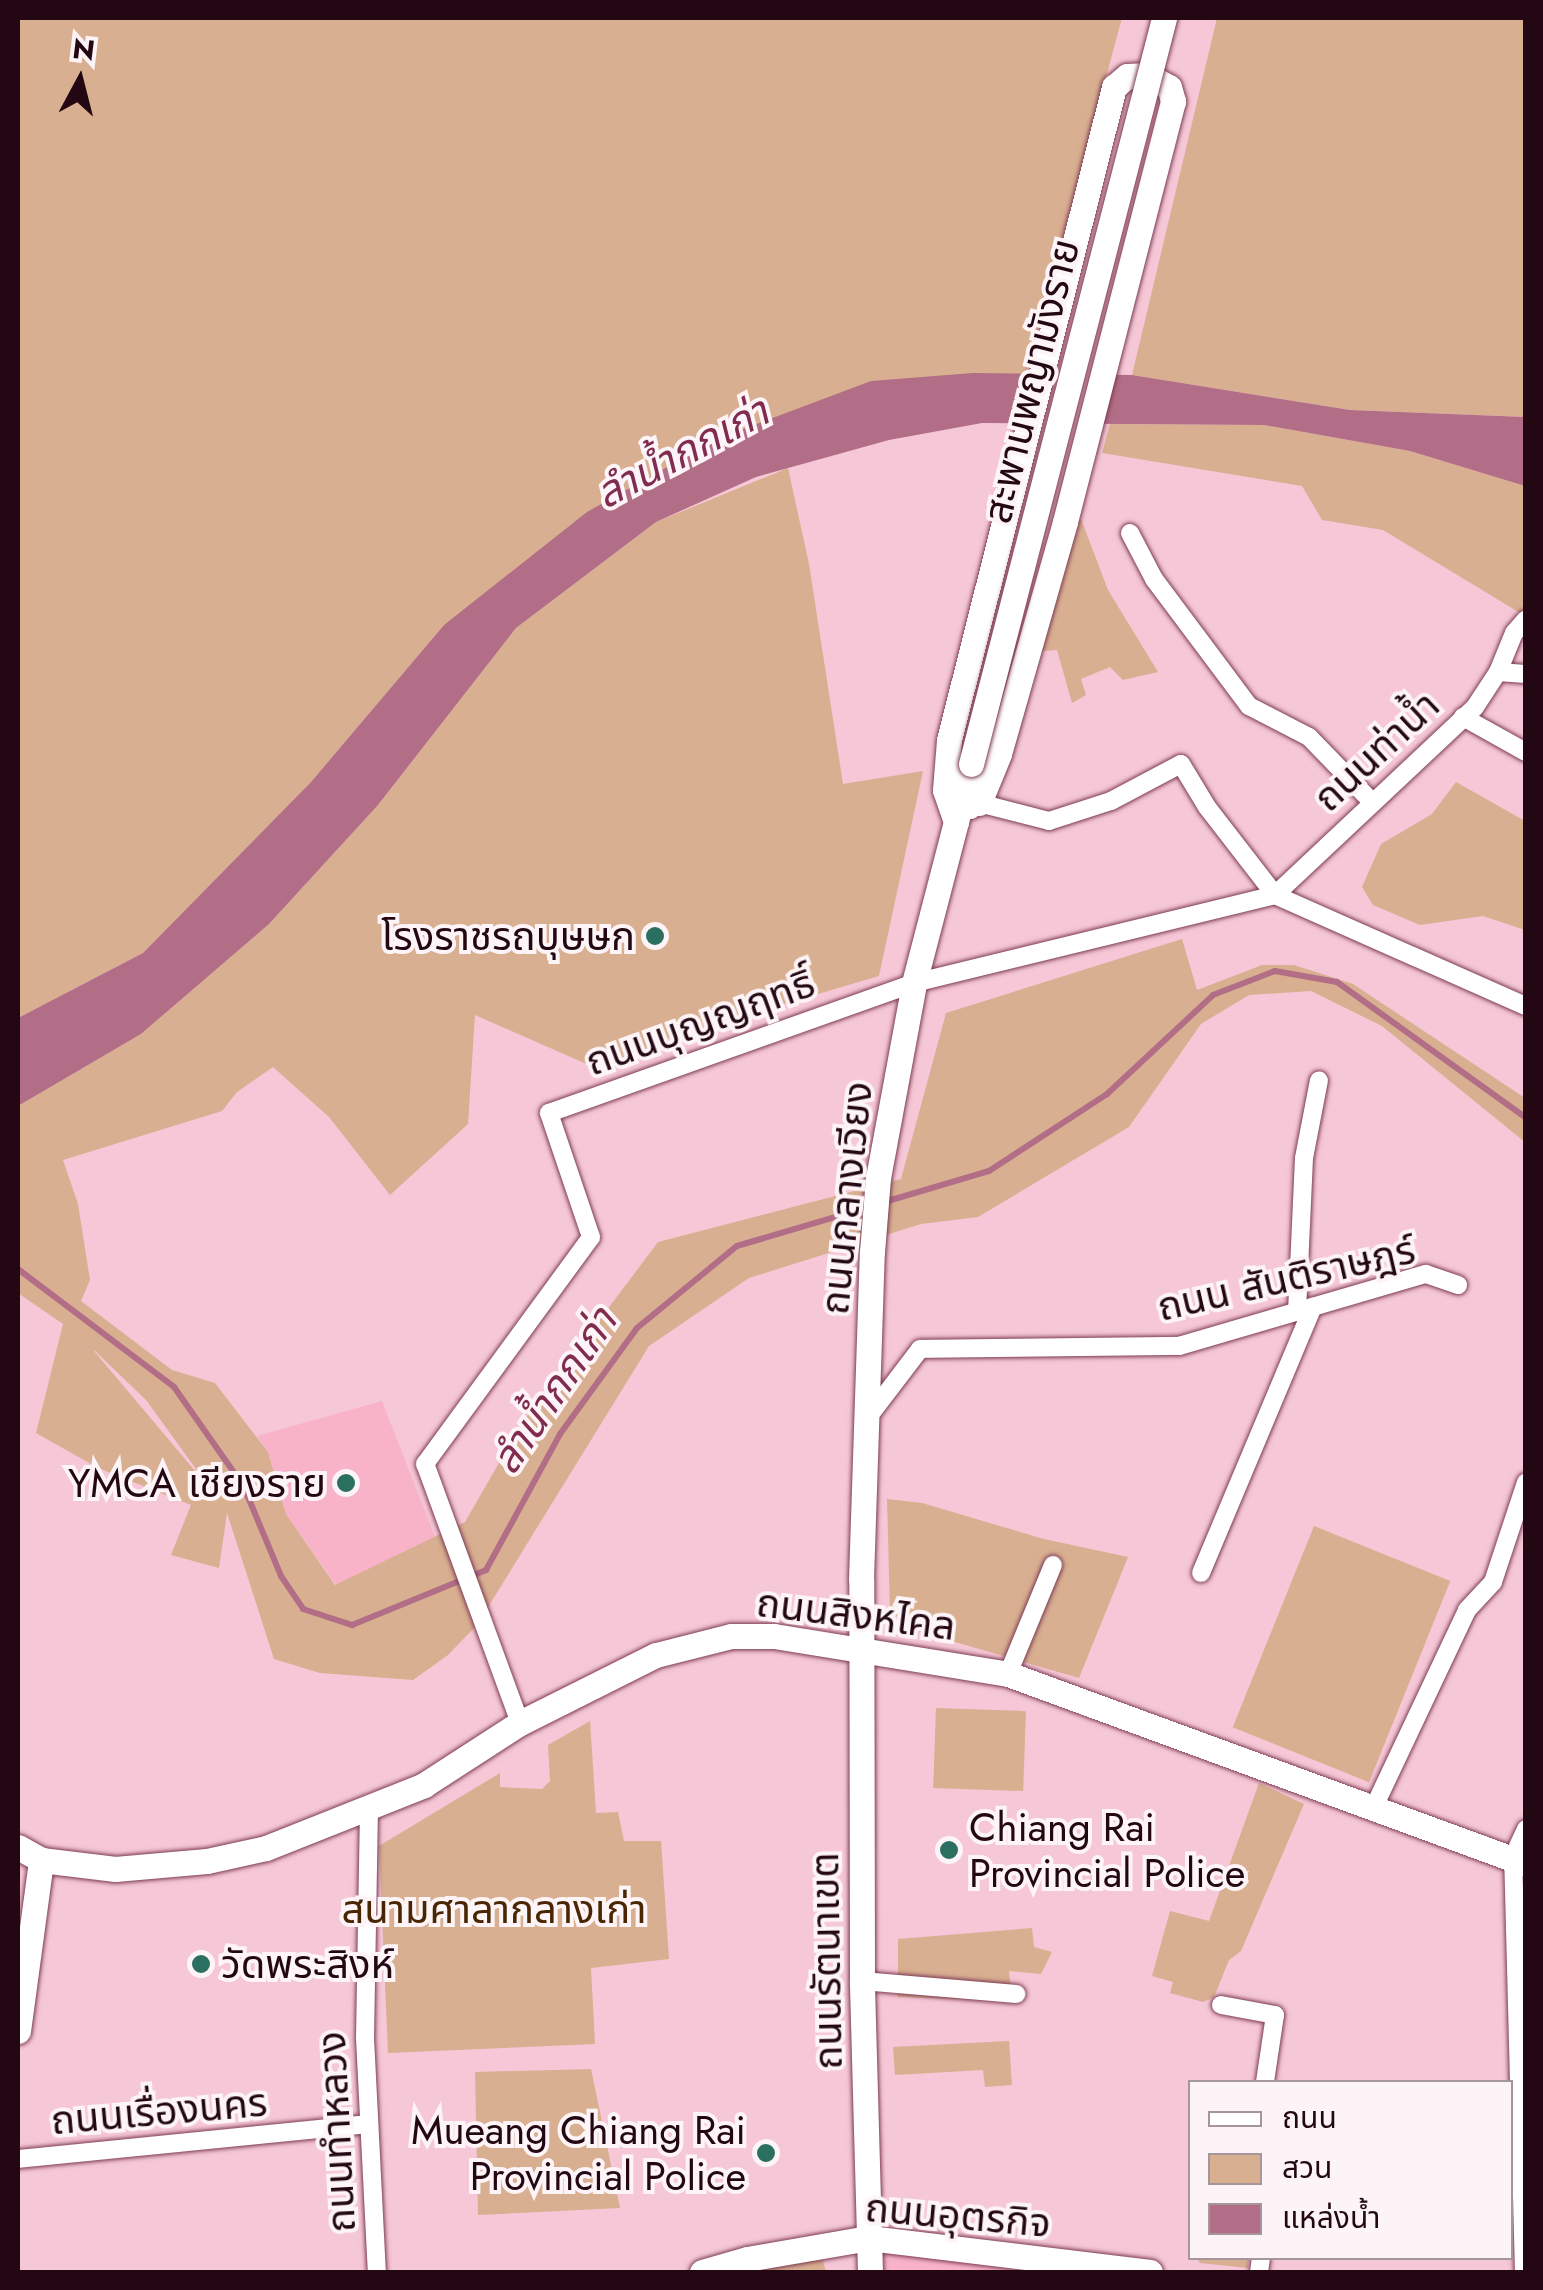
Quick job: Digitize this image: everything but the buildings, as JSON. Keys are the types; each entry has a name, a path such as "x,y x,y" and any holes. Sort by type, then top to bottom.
{"main road":[{"name":"สะพานพญามังราย","path":"971,764 1164,18"},
{"path":"956,822 944,790 949,740 1114,87 1127,76 1147,74 1169,87 1173,101 1087,436 999,754 979,803"},
{"name":"ถนนกลางเวียง","path":"861,1648 865,1422 878,1178 914,983 971,764"},
{"name":"ถนนสิงหไคล","path":"18,1847 41,1860 116,1868 207,1861 266,1848 424,1785 520,1723 656,1655 731,1636 774,1636 1008,1674 1519,1860"},
{"name":"ถนนรัตนาเขต","path":"861,1648 862,1981 870,2272"},
{"path":"18,2032 41,1860"},
{"name":"ถนนอุตรกิจ","path":"702,2272 747,2259 870,2238 1150,2272"}],"street":[{"path":"1130,533 1154,579 1249,706 1309,737 1372,802"},
{"name":"ถนนท่าน้ำ","path":"1275,895 1489,690 1514,633 1526,619"},
{"path":"1498,672 1526,674"},
{"path":"1463,716 1526,752"},
{"path":"956,822 979,803 1049,821 1111,801 1181,764 1206,807 1275,895 1526,1006"},
{"name":"ถนนบุญญฤทธิ์","path":"520,1723 425,1464 591,1238 549,1113 914,983 1275,895"},
{"path":"1201,1573 1305,1309 1304,1158 1319,1080"},
{"name":"ถนน สันติราษฎร์","path":"865,1422 920,1349 1179,1346 1426,1274 1458,1285"},
{"path":"1374,1807 1468,1610 1493,1582 1526,1482"},
{"path":"1008,1674 1053,1564"},
{"name":"ถนนทำหลวง","path":"369,1809 367,2124 378,2272"},
{"path":"1524,2272 1519,1860 1526,1828"},
{"path":"862,1981 1016,1994"},
{"path":"1221,2006 1275,2015 1265,2080"},
{"name":"ถนนเรื่องนคร","path":"18,2159 367,2124"}],"shaded area":[{"name":"YMCA เชียงราย","path":"382,1401 435,1537 336,1585 286,1514 268,1452 257,1436"},
{"path":"881,2252 1086,2272 881,2272"}],"green space":[{"path":"18,18 1122,18 1026,374 871,381 444,625 311,782 143,953 18,1018"},
{"path":"1217,18 1525,18 1525,417 1350,410 1132,375"},
{"path":"1110,424 1264,425 1410,451 1525,486 1525,616 1383,530 1322,520 1302,486 1102,453"},
{"path":"788,468 809,564 843,784 923,771 879,976 666,1039 607,1073 475,1015 468,1124 390,1195 329,1117 273,1067 237,1092 222,1111 63,1160 78,1204 90,1280 81,1301 172,1370 215,1383 268,1452 286,1514 335,1585 465,1522 522,1423 658,1242 901,1179 946,1013 1182,939 1197,990 1262,965 1294,965 1353,984 1525,1098 1526,1143 1382,1026 1311,991 1249,995 1201,1024 1129,1127 978,1217 921,1224 749,1278 649,1346 477,1625 448,1655 413,1680 320,1673 274,1659 227,1513 219,1568 171,1555 191,1505 98,1468 36,1433 63,1324 18,1293 18,1106 141,1034 269,924 378,805 516,628 656,522","holes":["94,1350 146,1400 212,1491"]},
{"path":"1081,519 1108,590 1158,672 1123,680 1110,667 1081,679 1086,695 1072,703 1057,650 1042,651 1073,526"},
{"path":"1456,782 1525,821 1525,930 1483,916 1420,925 1373,905 1362,887 1381,844 1432,814"},
{"path":"887,1499 922,1503 1044,1539 1128,1557 1079,1678 917,1631 890,1611"},
{"path":"1314,1526 1450,1581 1369,1782 1233,1727"},
{"path":"936,1708 1026,1711 1023,1791 933,1788"},
{"name":"สนามศาลากลางเก่า","path":"590,1721 596,1813 618,1812 624,1841 661,1841 669,1959 591,1968 595,2044 388,2053 379,1846 500,1773 500,1787 542,1789 550,1781 548,1745"},
{"path":"1259,1783 1304,1804 1241,1951 1229,1960 1214,1997 1203,2002 1170,1993 1173,1982 1152,1976 1170,1911 1209,1921"},
{"path":"1032,1928 1034,1947 1052,1952 1041,1974 1009,1971 1012,2001 898,1997 898,1939"},
{"path":"1009,2041 1012,2085 985,2087 983,2070 895,2075 893,2047"},
{"path":"591,2069 620,2208 478,2215 475,2072"},
{"path":"822,2257 826,2272 751,2272"},
{"path":"1198,2260 1249,2260 1248,2268"}],"water":[{"path":"973,373 1132,375 1350,410 1525,417 1525,486 1410,451 1264,425 982,423 889,440 756,477 656,522 516,628 378,805 269,924 141,1034 18,1106 18,1018 143,953 311,782 444,625 587,512 719,438 871,381"}],"pier":[{"path":"1053,369 1093,370 1078,429 1037,428"}],"waterway":[{"name":"ลำน้ำกกเก่า","path":"881,1203 989,1171 1107,1094 1213,995 1275,971 1337,982 1526,1118"},
{"name":"ลำน้ำกกเก่า","path":"18,1269 174,1387 243,1485 281,1576 303,1609 352,1625 486,1570 560,1434 637,1328 737,1246 869,1207"}],"place":[{"name":"โรงราชรถบุษษก","path":"655,936"},
{"name":"YMCA เชียงราย","path":"346,1483"},
{"name":"Chiang Rai Provincial Police","path":"949,1850"},
{"name":"วัดพระสิงห์","path":"201,1964"},
{"name":"Mueang Chiang Rai Provincial Police","path":"766,2153"}]}
